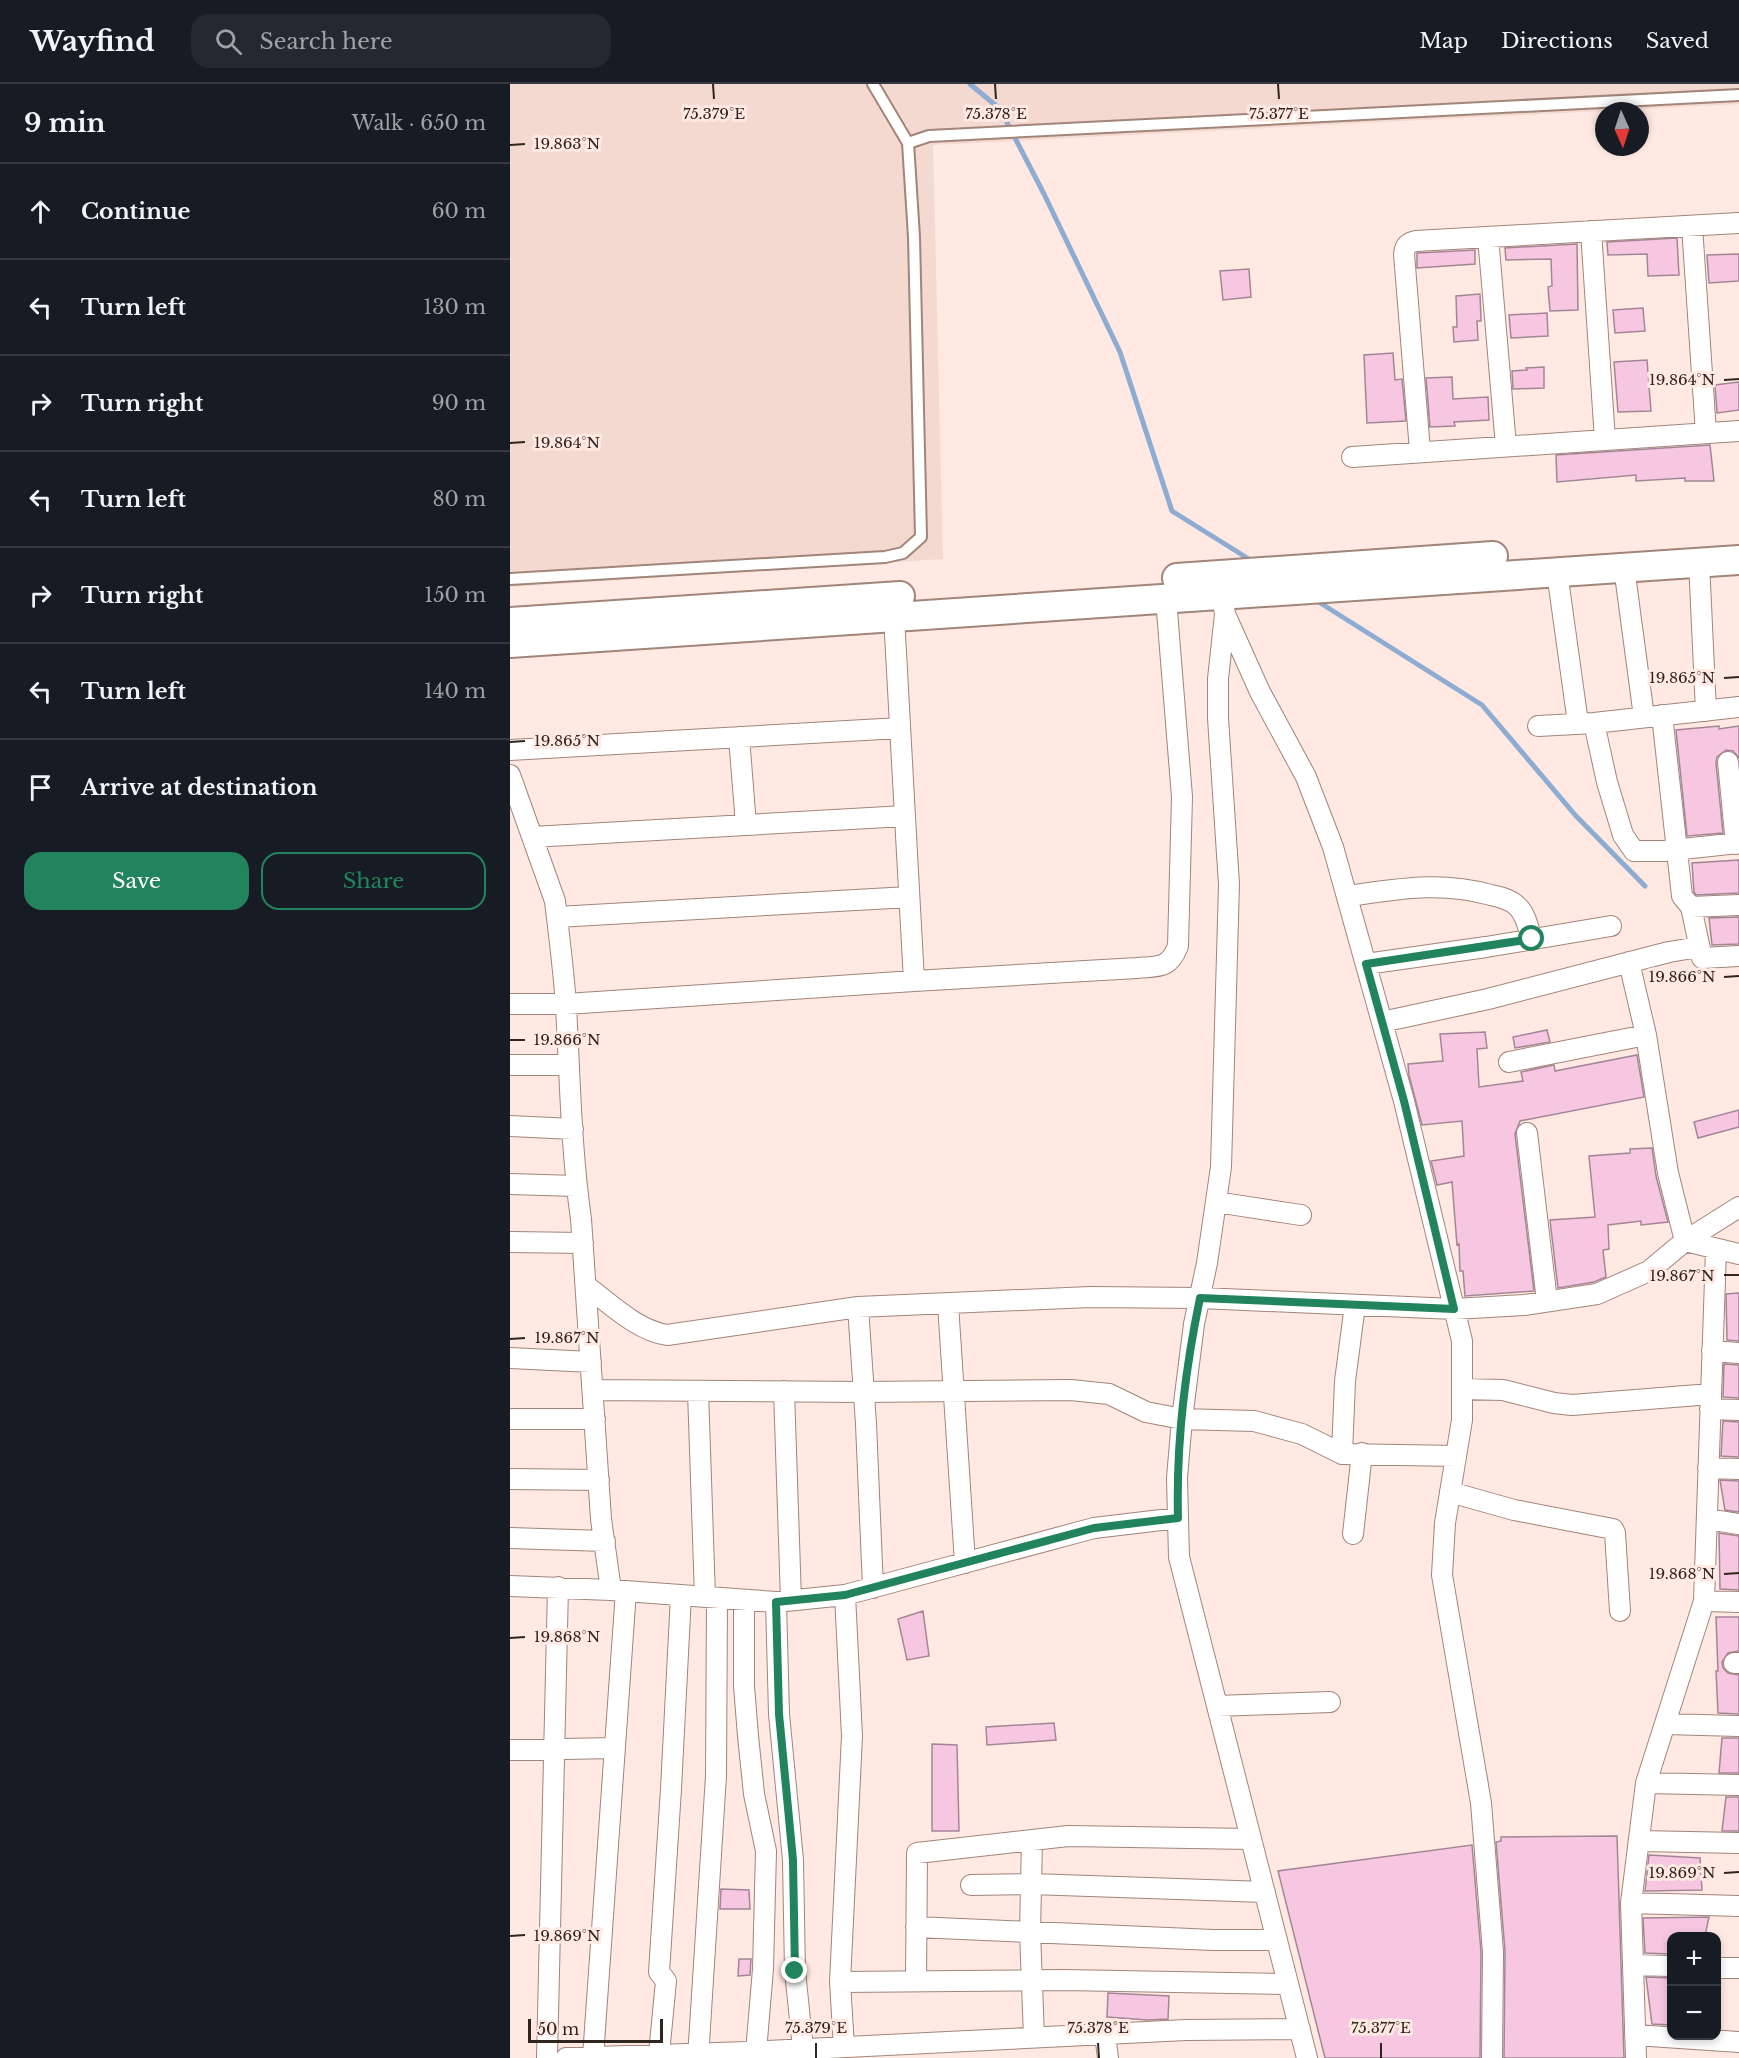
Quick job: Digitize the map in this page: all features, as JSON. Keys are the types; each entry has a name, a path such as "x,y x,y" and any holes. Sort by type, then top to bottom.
{"street":[{"path":"1420,451 1405,248 1408,243 1739,223"},
{"path":"1692,226 1706,433"},
{"path":"1591,231 1605,440"},
{"path":"1488,237 1506,446"},
{"path":"1352,457 1739,431"},
{"path":"510,643 1167,599 1309,579 1739,540"},
{"path":"1309,579 1557,572 1739,560"},
{"path":"1699,562 1706,711"},
{"path":"1624,567 1677,850 1682,896 1691,907 1702,958 1739,956"},
{"path":"1557,572 1586,723 1623,835 1634,851 1677,850 1738,843 1728,762"},
{"path":"510,622 1226,591"},
{"path":"1226,591 1260,692 1306,777 1333,847 1404,1101 1462,1341 1462,1420 1445,1524 1442,1575 1481,1803 1493,1952 1492,2058"},
{"path":"1226,591 1219,668 1218,718 1229,884 1221,1167 1194,1324 1182,1419 1177,1478 1179,1557 1307,2058"},
{"path":"510,1004 566,1004 1166,965 1173,958 1178,946 1182,797 1167,599"},
{"path":"894,616 914,981"},
{"path":"1538,726 1739,707"},
{"path":"510,750 900,729"},
{"path":"739,737 746,825"},
{"path":"510,775 555,901 566,1004 576,1186 583,1243 604,1541 619,1591 615,1748 593,2057"},
{"path":"532,837 905,816"},
{"path":"1348,896 1426,886 1453,887 1478,892 1505,899 1517,906 1523,914 1532,939"},
{"path":"556,917 909,897"},
{"path":"1691,907 1739,905"},
{"path":"1366,964 1611,926"},
{"path":"1382,1022 1488,999 1669,952 1700,947"},
{"path":"1629,962 1646,1035 1668,1173 1685,1241"},
{"path":"1509,1062 1646,1035"},
{"path":"510,1065 569,1065"},
{"path":"510,1126 573,1129"},
{"path":"1527,1133 1547,1301"},
{"path":"510,1184 576,1186"},
{"path":"1216,1202 1301,1215"},
{"path":"586,1286 644,1328 667,1335 858,1307 1090,1297 1200,1298 1454,1309 1524,1305 1597,1294 1649,1271 1685,1241 1739,1208"},
{"path":"1685,1241 1739,1254"},
{"path":"510,1242 583,1243"},
{"path":"1636,2058 1631,1903 1646,1783 1704,1601 1716,1250"},
{"path":"948,1304 965,1563"},
{"path":"1342,1454 1345,1381 1355,1305"},
{"path":"858,1307 871,1513 873,1587"},
{"path":"1712,1351 1739,1353"},
{"path":"510,1358 591,1362"},
{"path":"1462,1389 1503,1390 1572,1405 1711,1401 1739,1410"},
{"path":"593,1390 784,1392 1071,1390 1109,1394 1146,1412 1182,1419 1254,1421 1302,1434 1342,1454 1456,1456"},
{"path":"698,1391 711,1597 716,1776 698,2055"},
{"path":"784,1392 784,1601 779,1714 793,1860 795,1971 803,2049"},
{"path":"510,1419 595,1419"},
{"path":"1353,1534 1362,1454"},
{"path":"1708,1468 1739,1469"},
{"path":"510,1479 599,1480"},
{"path":"1450,1492 1514,1510 1613,1529 1620,1611"},
{"path":"510,1586 558,1587 744,1600 784,1601 845,1595 1094,1528 1178,1518"},
{"path":"1707,1519 1739,1524"},
{"path":"510,1538 604,1541"},
{"path":"547,2058 558,1587"},
{"path":"659,2054 666,1981 658,1972 671,1790 681,1595"},
{"path":"844,2047 840,1982 852,1736 845,1595"},
{"path":"744,1600 744,1686 748,1736 754,1794 766,1851 763,1969 750,2054"},
{"path":"1704,1601 1739,1602"},
{"path":"1218,1707 1330,1702"},
{"path":"1665,1724 1739,1726"},
{"path":"510,1750 615,1748"},
{"path":"1646,1783 1739,1785"},
{"path":"916,1982 917,1853 1068,1836 1251,1839"},
{"path":"1032,1840 1030,1932 1034,2037"},
{"path":"1639,1841 1739,1843"},
{"path":"971,1885 1031,1884 1265,1892"},
{"path":"1631,1903 1739,1906"},
{"path":"916,1927 1213,1940 1277,1940"},
{"path":"1633,1965 1667,1966"},
{"path":"1721,1968 1739,1968"},
{"path":"840,1982 1033,1980 1288,1984"},
{"path":"566,2058 659,2054 750,2054 844,2047 867,2052 985,2049 1034,2037 1186,2030 1300,2029"},
{"path":"1105,2034 1108,2058"},
{"path":"1635,2035 1739,2042"}],"lane":[{"path":"510,579 885,557 903,553 921,537 914,237 908,143 873,84"},
{"path":"908,143 929,136 1739,94"}],"shaded area":[{"path":"510,84 1739,84 1739,104 1649,109 1649,102 1595,102 1595,111 933,145 943,559 510,587"}],"building":[{"path":"1677,238 1679,275 1648,276 1647,254 1608,255 1607,242"},
{"path":"1577,244 1578,310 1550,311 1548,287 1552,286 1551,259 1506,260 1505,248"},
{"path":"1475,250 1475,264 1417,268 1417,253"},
{"path":"1739,254 1739,281 1709,283 1707,255"},
{"path":"1249,269 1251,297 1223,300 1220,271"},
{"path":"1480,294 1481,321 1477,321 1478,340 1454,342 1453,327 1457,327 1456,296"},
{"path":"1643,308 1645,331 1615,333 1613,310"},
{"path":"1547,313 1548,336 1511,338 1509,315"},
{"path":"1393,353 1395,380 1402,379 1406,421 1367,423 1364,355"},
{"path":"1647,360 1651,411 1618,412 1614,362"},
{"path":"1544,367 1544,388 1513,389 1512,371"},
{"path":"1452,377 1453,399 1488,397 1489,420 1454,422 1455,426 1430,427 1426,378"},
{"path":"1739,382 1739,410 1717,413 1715,385"},
{"path":"1710,445 1714,481 1685,481 1685,478 1636,481 1636,475 1557,482 1556,455"},
{"path":"1719,726 1719,729 1739,726 1739,758 1733,751 1726,750 1717,757 1716,763 1723,833 1687,836 1676,730"},
{"path":"1739,860 1739,893 1696,895 1692,863"},
{"path":"1739,917 1739,944 1712,945 1709,918"},
{"path":"1547,1030 1550,1042 1515,1048 1513,1037"},
{"path":"1485,1032 1487,1048 1477,1049 1479,1087 1523,1081 1521,1072 1554,1065 1555,1071 1637,1055 1644,1097 1520,1121 1515,1134 1534,1291 1465,1296 1463,1271 1460,1271 1459,1244 1457,1245 1452,1182 1437,1185 1431,1161 1464,1156 1462,1121 1422,1125 1408,1064 1443,1061 1440,1034"},
{"path":"1739,1110 1739,1127 1698,1138 1694,1122"},
{"path":"1652,1148 1656,1176 1668,1222 1641,1225 1641,1221 1608,1225 1609,1249 1603,1250 1606,1277 1594,1282 1558,1288 1550,1220 1595,1217 1589,1156 1630,1153 1630,1149"},
{"path":"1739,1293 1739,1341 1727,1340 1726,1294"},
{"path":"1724,1364 1739,1365 1739,1398 1723,1397"},
{"path":"1723,1421 1739,1422 1739,1457 1721,1456"},
{"path":"1720,1480 1739,1481 1739,1512 1725,1510"},
{"path":"1719,1533 1739,1536 1739,1590 1720,1589"},
{"path":"923,1611 929,1656 907,1660 898,1619"},
{"path":"1716,1617 1739,1617 1739,1651 1728,1653 1722,1662 1723,1668 1728,1673 1739,1675 1739,1714 1718,1713"},
{"path":"1054,1723 1056,1740 987,1745 986,1727"},
{"path":"1722,1738 1739,1738 1739,1773 1719,1773"},
{"path":"932,1744 957,1745 959,1831 932,1831"},
{"path":"1726,1797 1739,1797 1739,1831 1722,1831"},
{"path":"1617,1836 1624,2058 1504,2058 1505,1951 1496,1842 1501,1841 1501,1837"},
{"path":"1472,1845 1481,1952 1480,2058 1325,2058 1278,1871"},
{"path":"1649,1855 1700,1858 1702,1890 1645,1891"},
{"path":"721,1889 749,1890 750,1909 720,1909"},
{"path":"1709,1917 1706,1932 1667,1932 1667,1954 1645,1953 1643,1918"},
{"path":"739,1959 751,1959 750,1975 738,1976"},
{"path":"1646,1977 1667,1978 1667,2025 1652,2024"},
{"path":"1108,1993 1169,1996 1168,2019 1107,2017"}],"waterway":[{"path":"970,84 1000,109 1044,194 1120,352 1172,511 1252,561"},
{"path":"1314,599 1482,705 1576,816 1645,886"}],"route":[{"path":"795,1971 793,1860 779,1714 776,1602 845,1595 1094,1528 1178,1518 1177,1478 1182,1419 1194,1324 1200,1298 1454,1309 1404,1101 1366,964 1532,939"}]}
